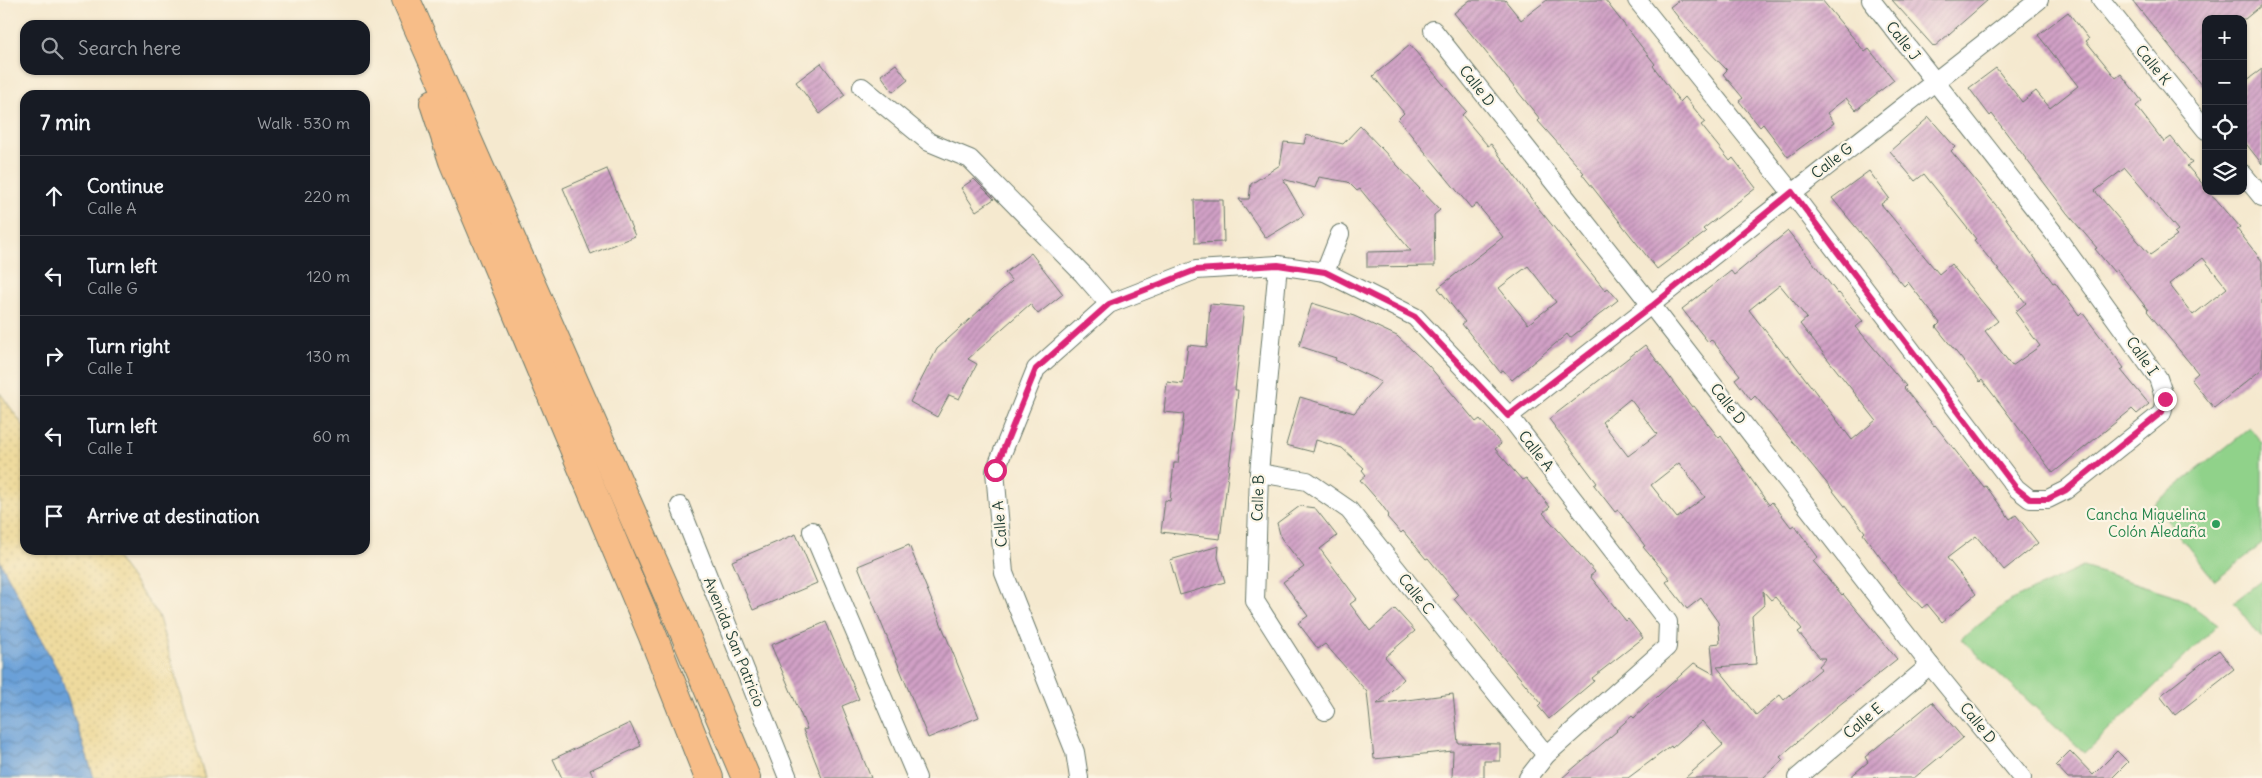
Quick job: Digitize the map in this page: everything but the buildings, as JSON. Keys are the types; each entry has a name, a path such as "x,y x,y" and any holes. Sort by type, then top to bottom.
{"main road":[{"path":"399,0 453,161 652,634 709,778"},
{"path":"406,0 679,620 746,778"}],"street":[{"name":"Calle I","path":"1637,0 1792,192 2016,488 2030,499 2048,499 2066,490 2162,412 2165,399 2158,378 2053,232 1935,81"},
{"name":"Calle J","path":"1871,0 1935,81"},
{"name":"Calle G","path":"1508,416 1652,306 1792,192 2039,0"},
{"name":"Calle K","path":"2101,0 2202,125"},
{"name":"Calle D","path":"1433,30 1652,306 1930,665 2022,778"},
{"path":"862,87 929,142 970,160 1083,274 1109,304"},
{"path":"2247,179 2262,197"},
{"path":"1325,272 1340,234"},
{"name":"Calle A","path":"1079,778 1075,752 1004,573 995,470 1036,369 1109,304 1196,270 1278,265 1325,272 1415,317 1508,416 1668,622 1667,647 1546,755 1528,778"},
{"name":"Calle B","path":"1278,265 1258,473 1255,600 1325,711"},
{"name":"Calle C","path":"1258,473 1307,481 1348,510 1546,755"},
{"name":"Avenida San Patricio","path":"680,506 788,778"},
{"path":"812,531 918,778"},
{"name":"Calle E","path":"1797,778 1930,665"}],"sand":[{"path":"0,393 20,421 20,555 115,555 158,615 205,778 94,778 61,677 0,561"}],"green space":[{"name":"Cancha Miguelina Colón Aledaña","path":"2250,428 2262,443 2262,544 2215,581 2154,504"},
{"path":"2083,567 2180,597 2218,625 2085,753 1961,639 2009,601"},
{"path":"2262,580 2262,639 2234,602"}],"water":[{"path":"0,561 61,677 94,778 0,778"}],"place":[{"name":"Cancha Miguelina Colón Aledaña","path":"2216,524"}],"route":[{"path":"995,470 1036,369 1109,304 1196,270 1278,265 1325,272 1415,317 1508,416 1652,306 1792,192 2016,488 2030,499 2048,499 2066,490 2162,412 2165,399"}]}
